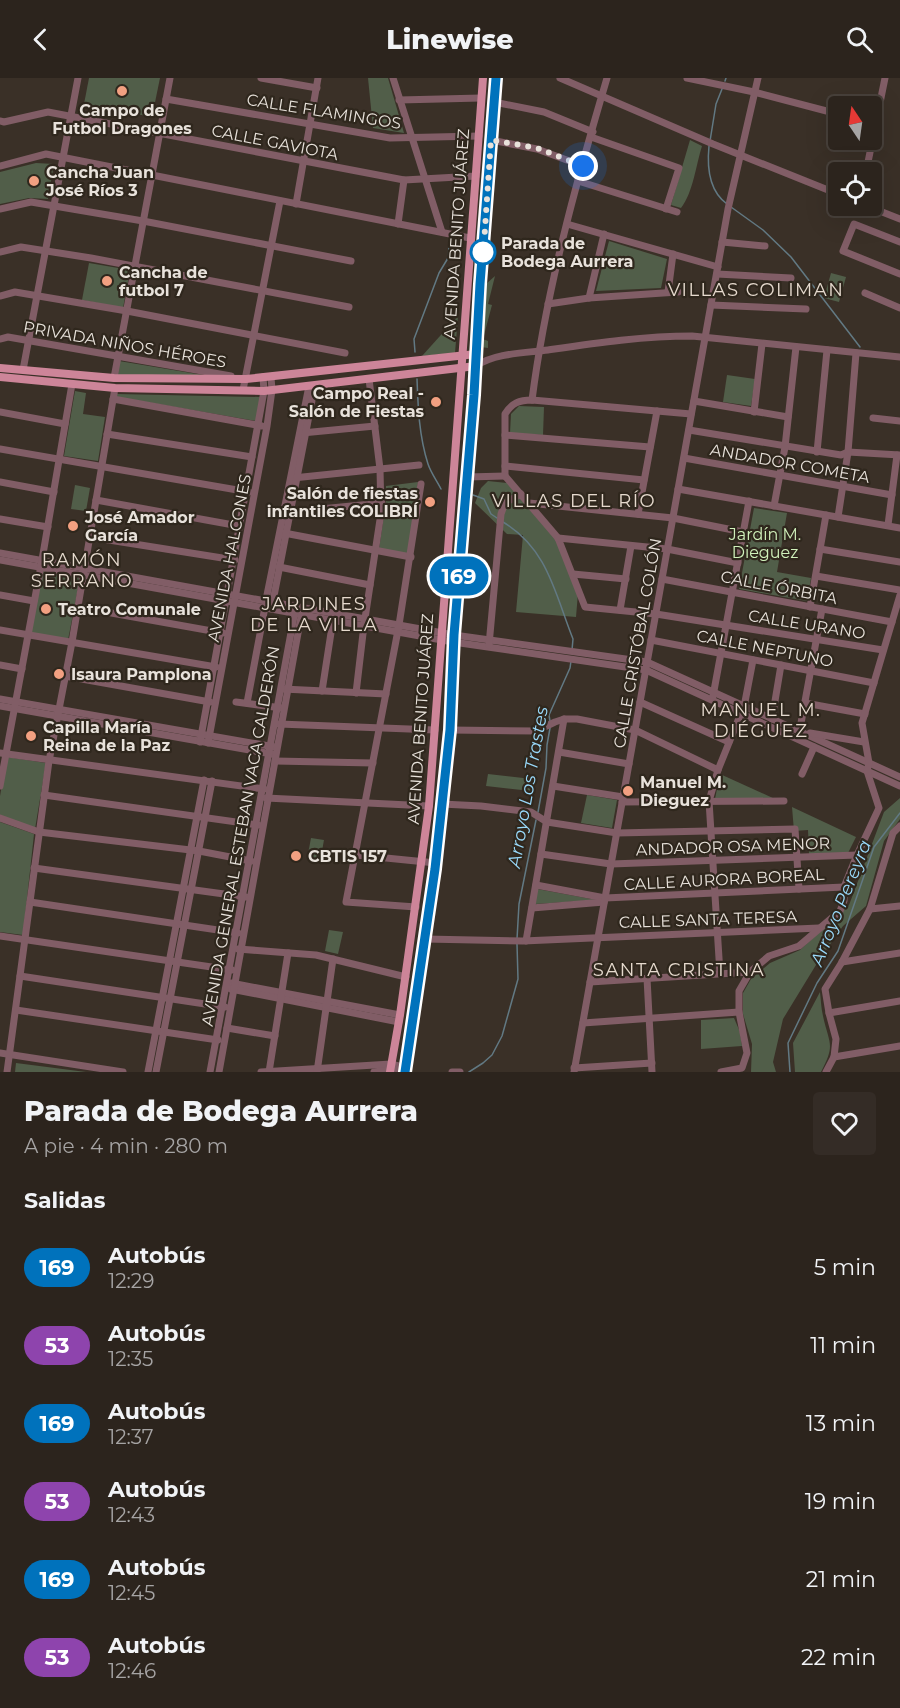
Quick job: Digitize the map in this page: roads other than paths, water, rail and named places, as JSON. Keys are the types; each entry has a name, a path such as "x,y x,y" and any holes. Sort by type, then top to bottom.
{"main road":[{"name":"AVENIDA BENITO JUÁREZ","path":"390,1069 423,862 429,806 483,78"},
{"name":"AVENIDA BENITO JUÁREZ","path":"405,1070 436,863 450,730 454,638 496,78"},
{"path":"0,368 114,378 246,379 476,354"},
{"path":"0,377 115,388 268,391 476,366"},
{"path":"448,527 463,529"}],"street":[{"path":"23,370 78,78"},
{"path":"114,378 170,78"},
{"path":"261,78 317,88"},
{"path":"296,204 318,78"},
{"path":"393,78 442,232"},
{"path":"560,78 713,144 828,190"},
{"path":"532,400 538,351 548,304 578,181 607,78"},
{"path":"687,78 754,92 828,111"},
{"name":"CALLE CRISTÓBAL COLÓN","path":"574,1070 722,242 758,78"},
{"path":"881,96 885,78"},
{"path":"399,100 481,98"},
{"name":"CALLE FLAMINGOS","path":"166,99 390,138 479,136"},
{"path":"494,102 544,112 592,134 679,168 666,209"},
{"name":"CALLE GAVIOTA","path":"0,122 48,112 404,180 476,176"},
{"path":"491,140 537,148 583,166"},
{"path":"0,166 46,154 470,238"},
{"path":"398,224 404,180"},
{"path":"578,181 677,212"},
{"path":"243,390 280,201"},
{"path":"0,209 31,202 351,261"},
{"path":"882,212 900,219"},
{"path":"567,224 673,254 717,270 791,278"},
{"path":"900,242 854,224 843,251 900,274"},
{"path":"589,298 604,234"},
{"path":"722,242 765,246"},
{"path":"0,252 21,248 45,251 349,307"},
{"path":"668,292 673,254"},
{"path":"0,296 15,292 345,353"},
{"path":"548,304 589,298 678,292"},
{"path":"865,293 900,308"},
{"path":"711,305 806,309"},
{"path":"476,366 486,360 538,351 614,340 664,336 900,357"},
{"name":"PRIVADA NIÑOS HÉROES","path":"0,339 8,337 246,379"},
{"path":"754,412 762,344"},
{"path":"774,506 785,447 796,347"},
{"path":"817,452 827,350"},
{"path":"838,517 848,452 856,353"},
{"path":"476,354 486,360"},
{"name":"AVENIDA HALCONES","path":"218,667 228,634 267,426 267,377"},
{"path":"196,378 196,390"},
{"path":"356,693 382,503 369,379"},
{"path":"0,786 3,753 22,669 72,384"},
{"path":"247,703 312,386"},
{"path":"7,1072 49,761 72,642 115,388"},
{"name":"AVENIDA HALCONES","path":"205,739 218,667 220,633 245,491 258,425 268,391"},
{"path":"113,399 267,426"},
{"path":"626,579 573,574 558,538 505,476 506,414 511,405 521,400 532,400 692,414"},
{"path":"694,401 788,417"},
{"path":"638,514 657,411"},
{"path":"0,412 65,424"},
{"path":"873,418 900,421"},
{"path":"302,433 375,426"},
{"path":"689,430 841,455 848,452 898,455 888,525"},
{"path":"107,434 252,457"},
{"path":"506,435 650,447"},
{"path":"0,449 255,493"},
{"name":"ANDADOR COMETA","path":"684,458 892,495"},
{"path":"294,478 419,465"},
{"path":"506,466 644,480"},
{"path":"467,477 505,476"},
{"path":"268,603 279,567 283,532 290,512 294,478"},
{"path":"0,482 54,492"},
{"path":"416,907 346,902 399,628 421,484"},
{"path":"678,489 900,528"},
{"path":"489,644 501,514 505,503 521,494"},
{"path":"96,500 239,526"},
{"path":"713,697 749,501"},
{"path":"290,512 382,503"},
{"path":"529,503 673,518 743,532"},
{"path":"810,607 826,515"},
{"path":"0,519 48,527"},
{"path":"283,532 411,557"},
{"path":"90,537 242,560"},
{"path":"558,538 667,549 738,563"},
{"path":"620,610 631,546"},
{"path":"820,549 900,562"},
{"path":"0,553 41,564 268,603 441,636 646,666 868,767 900,786"},
{"path":"0,560 41,564"},
{"path":"279,567 370,585"},
{"name":"CALLE URANO","path":"573,574 585,607 656,614 883,650"},
{"path":"816,576 900,590"},
{"name":"CALLE ÓRBITA","path":"662,579 892,622"},
{"path":"0,595 34,601"},
{"path":"721,1072 742,1068 747,1053 739,1012 739,991 750,972 769,956 799,946 840,911 844,901 844,887 879,808 868,767 862,723 900,595"},
{"path":"78,607 228,634"},
{"path":"798,735 822,609"},
{"path":"299,610 333,620 364,622"},
{"name":"AVENIDA GENERAL ESTEBAN VACA CALDERÓN","path":"210,1072 229,969 240,933 299,610"},
{"path":"322,691 333,620"},
{"path":"0,630 218,667"},
{"name":"CALLE NEPTUNO","path":"651,640 874,683"},
{"path":"720,974 709,801 718,770 743,710 753,660"},
{"path":"0,665 22,669"},
{"path":"772,719 781,665"},
{"path":"65,676 212,702"},
{"path":"284,689 386,694"},
{"path":"0,699 15,705 273,753 373,763"},
{"path":"236,702 281,708"},
{"path":"640,702 729,742"},
{"path":"805,703 865,714"},
{"path":"0,706 15,705"},
{"path":"743,710 772,719 814,747 900,777"},
{"path":"524,941 532,908 564,719"},
{"path":"450,730 536,731 564,719 577,719 635,730 718,770"},
{"path":"278,724 435,730"},
{"path":"798,735 864,742"},
{"path":"802,774 814,747"},
{"path":"559,752 629,764"},
{"path":"3,753 266,789"},
{"path":"148,1072 176,923 187,889 208,781"},
{"path":"553,786 623,800 784,801"},
{"path":"44,795 260,825"},
{"path":"264,798 429,806"},
{"path":"442,804 531,812 547,822 617,833 795,829 799,889"},
{"path":"0,818 39,832 195,850 253,861"},
{"path":"826,1072 834,1057 836,1040 825,989 870,909 893,833 900,826"},
{"name":"ANDADOR OSA MENOR","path":"541,854 611,864 857,855"},
{"path":"356,855 436,863"},
{"path":"34,868 246,897"},
{"path":"536,885 605,900"},
{"name":"CALLE AURORA BOREAL","path":"532,908 605,900 844,887"},
{"path":"156,1072 185,925 187,889"},
{"path":"30,902 240,933"},
{"path":"870,909 900,906"},
{"name":"CALLE SANTA TERESA","path":"425,939 524,941 819,928"},
{"path":"0,936 237,971"},
{"path":"237,948 316,955 406,976"},
{"name":"AVENIDA GENERAL ESTEBAN VACA CALDERÓN","path":"219,1072 237,971 237,948"},
{"path":"269,1072 288,952"},
{"path":"842,962 900,952"},
{"path":"318,1070 333,959"},
{"path":"590,982 750,972"},
{"path":"20,976 231,1008"},
{"path":"647,978 652,1072"},
{"path":"226,985 399,1019"},
{"path":"829,1013 900,1001"},
{"path":"16,1010 225,1041"},
{"path":"582,1023 739,1012"},
{"path":"227,1028 275,1036"},
{"path":"834,1057 900,1046"},
{"path":"0,1053 123,1072"},
{"path":"574,1070 652,1063"},
{"path":"374,1072 390,1069"},
{"path":"261,1072 405,1070"},
{"path":"452,1072 460,1072"}],"waterway":[{"path":"710,141 716,104 722,89"},
{"path":"709,146 710,178 716,192 727,204"},
{"path":"731,207 763,230 791,257 860,347"},
{"name":"Arroyo Los Trastes","path":"415,352 414,339 439,273 448,258 450,236"},
{"name":"Arroyo Los Trastes","path":"417,379 425,453 429,467 441,489"},
{"name":"Arroyo Los Trastes","path":"473,495 484,499 491,514 497,518"},
{"name":"Arroyo Los Trastes","path":"503,522 518,533 540,559 555,589 573,639 572,650"},
{"name":"Arroyo Los Trastes","path":"550,721 549,715 571,661"},
{"name":"Arroyo Los Trastes","path":"538,812 550,728"},
{"name":"Arroyo Pereyra","path":"790,1072 788,1043 817,983 838,951 874,847 900,813"},
{"name":"Arroyo Los Trastes","path":"517,939 519,904 536,820"},
{"name":"Arroyo Los Trastes","path":"469,1072 492,1055 502,1036 518,979 517,944"}],"place":[{"name":"Campo de Futbol Dragones","path":"122,91"},
{"name":"Cancha Juan José Ríos 3","path":"34,181"},
{"name":"Parada de Bodega Aurrera","path":"483,252"},
{"name":"Cancha de futbol 7","path":"107,281"},
{"name":"Campo Real - Salón de Fiestas","path":"436,402"},
{"name":"Salón de fiestas infantiles COLIBRÍ","path":"430,502"},
{"name":"José Amador García","path":"73,526"},
{"name":"Teatro Comunale","path":"46,609"},
{"name":"Isaura Pamplona","path":"59,674"},
{"name":"Capilla María Reina de la Paz","path":"31,736"},
{"name":"Manuel M. Dieguez","path":"628,791"},
{"name":"CBTIS 157","path":"296,856"}],"district":[{"name":"VILLAS COLIMAN","path":"756,290"},
{"name":"VILLAS DEL RÍO","path":"574,501"},
{"name":"RAMÓN SERRANO","path":"82,570"},
{"name":"JARDINES DE LA VILLA","path":"314,614"},
{"name":"MANUEL M. DIÉGUEZ","path":"761,720"},
{"name":"SANTA CRISTINA","path":"679,970"}],"park label":[{"name":"Jardín M. Dieguez","path":"765,543"}]}
